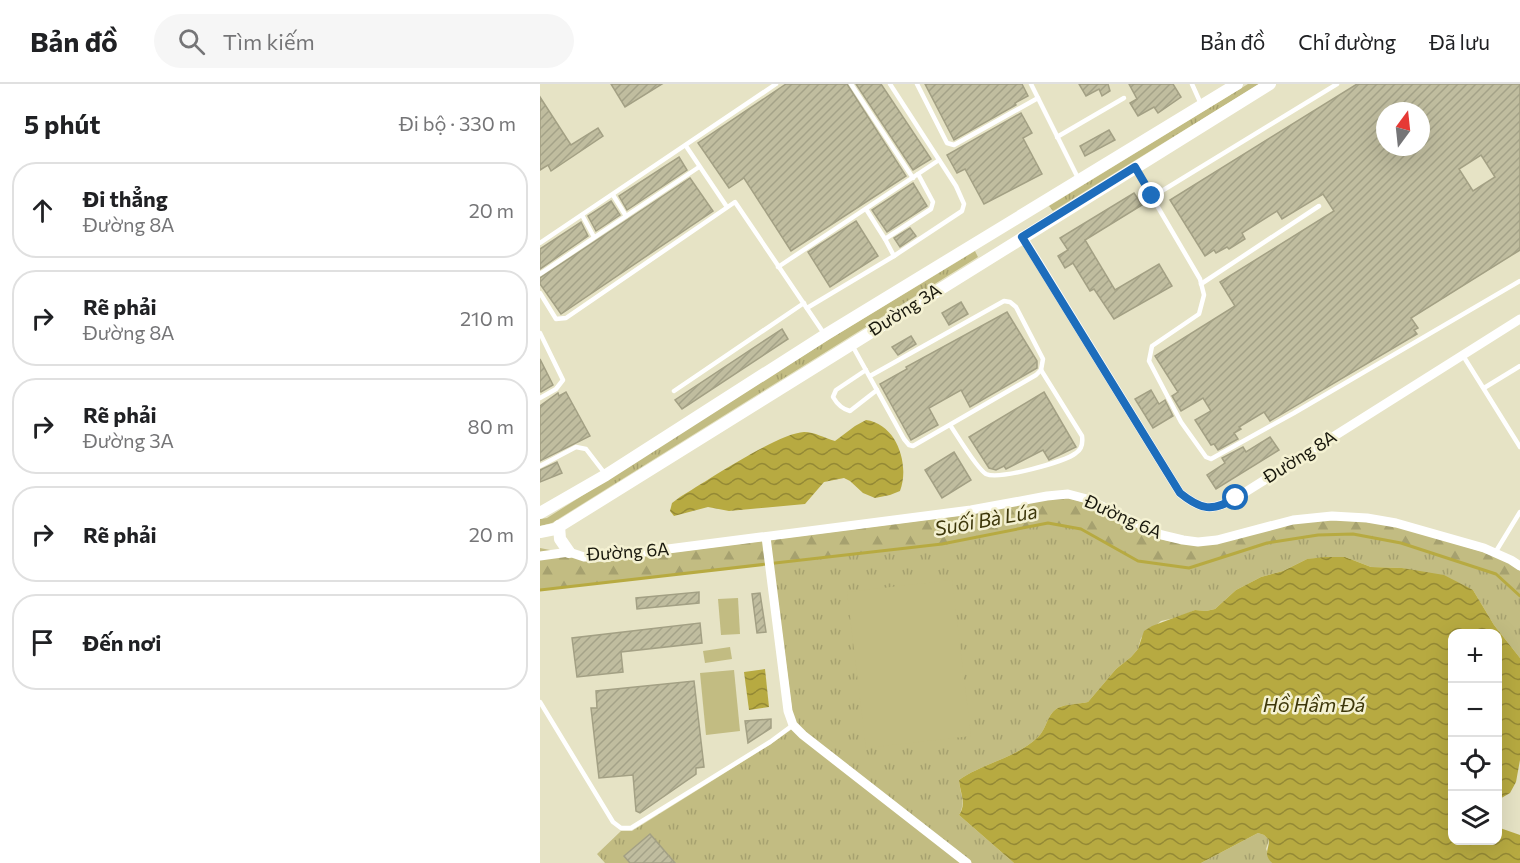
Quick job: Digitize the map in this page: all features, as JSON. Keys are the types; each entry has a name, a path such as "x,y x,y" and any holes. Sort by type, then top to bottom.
{"street":[{"name":"Đường 3A","path":"540,513 606,475 825,335 1237,84"},
{"name":"Đường 3A","path":"540,532 559,526 1270,84"},
{"path":"1013,222 1022,237"},
{"name":"Đường 8A","path":"1022,237 1180,493 1192,503 1206,508 1221,506 1236,498 1520,319"},
{"name":"Đường 6A","path":"540,556 569,552 595,558 971,510 1068,494 1087,499 1162,535 1183,540 1198,542 1217,540 1293,520 1332,516 1396,523 1496,553 1520,566"},
{"path":"559,526 560,539 569,552"},
{"path":"766,537 788,711 793,725 802,735 967,863"}],"lane":[{"path":"540,243 776,84"},
{"path":"851,84 913,178"},
{"path":"674,391 806,306 894,256 962,211 964,204 956,186 890,84"},
{"path":"917,84 947,143 951,145 1038,98"},
{"path":"1031,84 1079,181"},
{"path":"1192,84 1202,106"},
{"path":"1152,196 1337,84"},
{"path":"1057,137 1124,98"},
{"path":"686,146 727,207"},
{"path":"778,267 939,160"},
{"path":"540,274 699,167"},
{"path":"1135,167 1201,284 1204,295 1199,314 1152,346 1149,362 1181,422 1206,457 1211,459 1520,281"},
{"path":"885,238 933,206 918,174"},
{"path":"613,195 626,216"},
{"path":"540,293 556,319 566,318 735,202 825,335"},
{"path":"1201,284 1319,206"},
{"path":"866,209 894,256"},
{"path":"582,215 594,237"},
{"path":"870,376 1004,301 1010,302 1016,308 1043,359 1041,370 1082,436 1082,446 1077,453 1054,464 991,475 981,469 950,425"},
{"path":"540,333 562,380 556,389 540,398"},
{"path":"851,343 909,445 913,446 1041,370"},
{"path":"1462,354 1520,447"},
{"path":"1484,388 1520,366"},
{"path":"866,369 836,390 833,397 836,403 844,410 850,411 877,390"},
{"path":"540,466 576,447 582,447 606,475"},
{"path":"1496,553 1520,512"},
{"path":"540,702 613,822 621,828 632,828 770,742 793,725"}],"green space":[{"path":"1248,84 1259,84 1053,211 1049,206"},
{"path":"975,251 978,257 552,523 540,526 540,519 547,518 828,340"},
{"path":"1068,498 1086,503 1160,539 1183,544 1295,523 1332,520 1396,526 1483,552 1508,562 1520,571 1520,596 1496,574 1401,543 1353,534 1318,535 1267,543 1189,568 1138,561 1081,529 1048,523 942,544 540,590 540,548 606,561 972,514 1048,499"},
{"path":"1048,523 1081,529 1108,543 1189,568 1267,543 1318,535 1353,534 1401,543 1496,574 1520,596 1520,658 1502,635 1502,629 1497,629 1494,625 1473,590 1402,568 1371,567 1345,557 1307,559 1283,571 1261,577 1236,590 1215,609 1195,610 1161,621 1141,638 1138,649 1116,669 1088,702 1059,707 1051,715 1041,734 1029,744 959,780 962,803 959,815 1014,863 605,863 597,854 621,831 632,831 792,729 793,717 773,563 942,544"},
{"path":"952,580 971,736 866,748 847,592"},
{"path":"738,598 740,634 721,635 718,599"},
{"path":"730,647 732,659 705,663 703,651"},
{"path":"734,670 740,731 706,735 700,673"},
{"path":"1258,833 1269,840 1266,849 1272,863 1201,863"}],"water":[{"path":"866,420 886,429 898,447 903,470 900,491 875,498 863,493 844,478 824,482 805,504 729,511 708,507 674,516 670,511 672,503 680,497 777,440 804,432 835,441"},
{"name":"Hồ Hầm Đá","path":"1345,557 1371,567 1402,568 1444,575 1473,590 1497,629 1448,629 1448,845 1502,845 1502,829 1520,835 1520,863 1272,863 1267,854 1269,840 1258,833 1201,863 1014,863 959,815 963,803 959,780 1029,744 1041,734 1051,715 1059,707 1088,702 1116,669 1138,649 1144,631 1195,610 1215,609 1236,590 1261,577 1283,571 1307,559"},
{"name":"Hồ Hầm Đá","path":"1502,635 1520,658 1520,760 1516,782 1510,793 1502,798"},
{"path":"765,669 769,707 749,710 744,672"}],"building":[{"path":"611,84 662,84 625,107"},
{"path":"786,84 847,84 906,176 791,251 744,178 729,188 698,143"},
{"path":"856,84 881,84 931,159 913,170"},
{"path":"925,84 1022,84 1028,96 954,140"},
{"path":"1079,84 1108,84 1110,91 1102,96 1099,89 1086,96"},
{"path":"1129,84 1173,84 1181,97 1158,113 1154,107 1138,116 1130,103 1137,99"},
{"path":"1357,84 1520,84 1520,250 1411,318 1418,328 1414,330 1417,334 1270,421 1264,412 1239,427 1241,429 1234,433 1238,439 1218,450 1214,444 1211,445 1195,420 1211,411 1203,398 1181,411 1172,396 1178,392 1155,356 1235,306 1220,282 1334,211 1323,194 1282,219 1277,211 1242,233 1245,239 1229,249 1227,247 1216,253 1214,250 1205,256 1170,200","holes":["1481,155 1495,177 1473,191 1459,169"]},
{"path":"540,97 571,145 598,128 603,136 551,171 548,165 540,170"},
{"path":"1021,113 1032,133 1023,138 1042,174 984,204 965,169 957,173 947,155"},
{"path":"1109,130 1115,140 1085,156 1080,146"},
{"path":"679,157 687,170 627,210 619,196"},
{"path":"690,178 713,211 561,314 540,284 540,278"},
{"path":"913,183 927,206 887,232 872,210"},
{"path":"1134,193 1142,205 1085,240 1115,290 1159,264 1172,286 1114,319 1094,289 1090,291 1073,263 1065,268 1058,256 1068,250 1060,238"},
{"path":"611,201 620,215 596,231 588,216"},
{"path":"856,221 878,256 830,287 808,252"},
{"path":"581,222 588,236 540,269 540,249"},
{"path":"910,228 916,236 900,247 894,238"},
{"path":"961,302 968,314 949,325 942,313"},
{"path":"1007,312 1037,361 1037,368 970,407 961,390 929,408 938,425 911,440 880,384 907,369 906,367"},
{"path":"782,329 788,339 682,409 675,400"},
{"path":"911,336 916,344 898,355 892,347"},
{"path":"540,359 553,385 541,392 540,390"},
{"path":"1151,390 1159,404 1165,400 1173,416 1153,428 1135,399"},
{"path":"566,392 590,436 540,461 540,406 558,393 559,396"},
{"path":"1044,392 1076,447 1049,460 1043,450 1006,469 1004,466 996,470 989,468 969,437"},
{"path":"1270,437 1279,450 1216,489 1207,475 1225,463 1222,458 1243,447 1246,452"},
{"path":"954,452 971,480 942,498 925,470"},
{"path":"557,462 562,473 540,482 540,470"},
{"path":"699,592 699,603 637,609 636,598"},
{"path":"760,593 766,632 757,633 752,594"},
{"path":"700,623 702,643 621,652 623,672 577,677 572,638"},
{"path":"694,681 704,767 696,768 696,774 640,813 636,811 633,775 599,778 591,708 597,708 596,691"},
{"path":"771,719 771,728 748,743 745,721"},
{"path":"650,834 675,863 630,863 624,856"}],"waterway":[{"name":"Suối Bà Lúa","path":"540,590 942,544 1048,523 1081,529 1138,561 1189,568 1267,543 1318,535 1353,534 1401,543 1496,574 1520,596"}],"route":[{"path":"1152,196 1135,167 1022,237 1180,493 1192,503 1206,508 1221,506 1236,498"}]}
